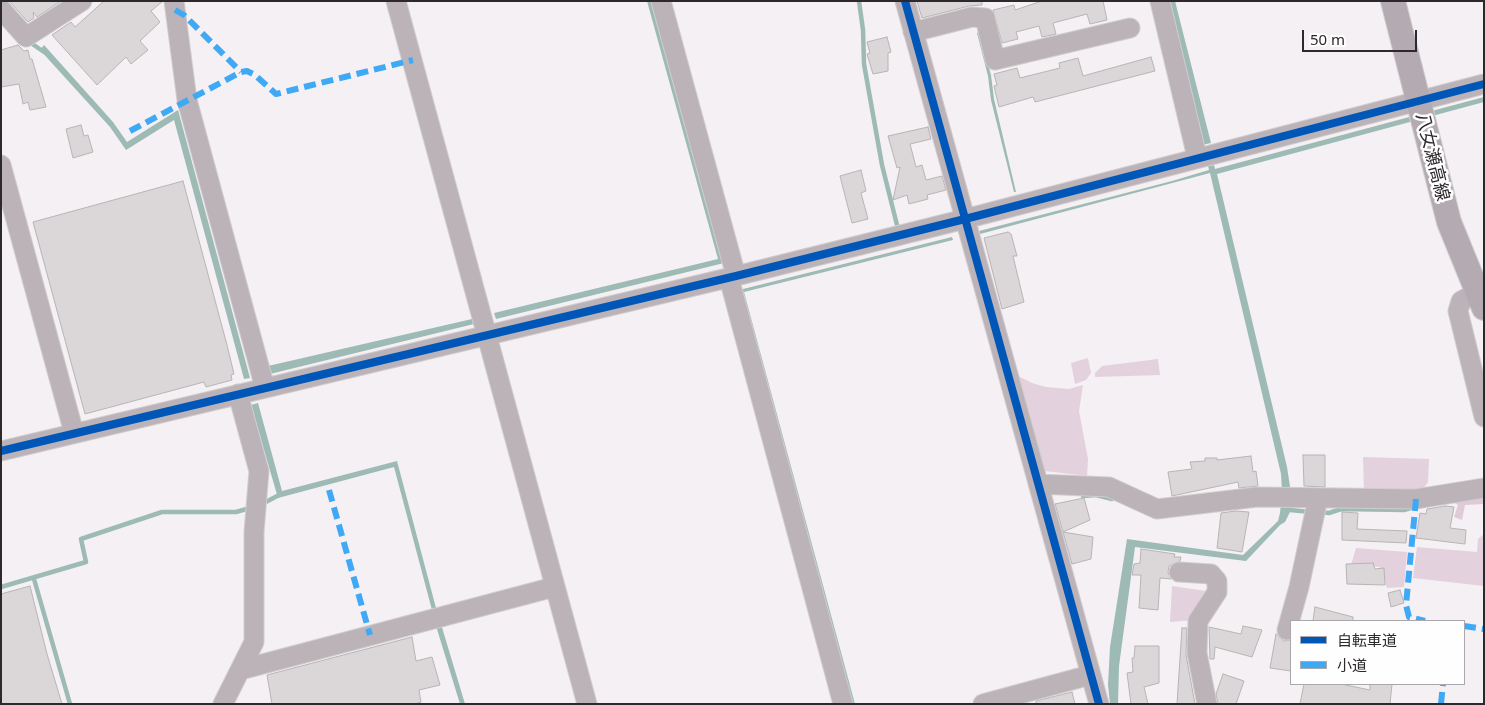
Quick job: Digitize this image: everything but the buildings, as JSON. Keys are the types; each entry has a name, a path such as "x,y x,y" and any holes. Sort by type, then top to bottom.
{"main road":[{"name":"八女瀬高線","path":"1394,1 1449,222 1480,300"}],"street":[{"path":"1,9 26,37 82,1"},
{"path":"174,1 187,100 265,388"},
{"path":"396,1 587,704"},
{"path":"661,1 843,704"},
{"path":"905,1 1099,704"},
{"path":"1160,1 1197,157"},
{"path":"914,32 972,17 985,18 995,60 1130,28"},
{"path":"1,451 732,277 965,219 1197,157 1484,84"},
{"path":"1,165 74,433"},
{"path":"1480,300 1461,300 1458,311 1484,417"},
{"path":"223,704 254,642 254,532 259,472 238,394"},
{"path":"1038,484 1108,487 1157,509 1257,497 1416,498 1484,488"},
{"path":"1290,620 1300,587 1318,498"},
{"path":"1179,572 1212,574 1216,581 1217,592 1198,621 1197,653 1207,704"},
{"path":"240,670 554,586"},
{"path":"1287,630 1290,620"},
{"path":"983,704 1003,701 1090,675"}],"shaded area":[{"path":"647,1 652,1 724,263 496,319 494,313 718,259"},
{"path":"1167,1 1175,1 1211,143 1202,145"},
{"path":"979,32 991,75 994,99 1016,192 1014,192 991,100 988,76 977,33"},
{"path":"44,45 113,122 127,142 178,110 250,378 244,379 174,120 126,150 110,127 40,50"},
{"path":"1484,97 1484,102 1217,174 1287,467 1293,506 1285,522 1246,561 1135,547 1119,666 1118,704 1110,704 1108,685 1110,647 1127,539 1243,555 1278,521 1280,513 1281,474 1210,173 980,234 979,231 1172,181 1209,170 1208,166 1214,165 1215,169"},
{"path":"952,237 953,240 744,292 855,704 851,704 739,290"},
{"path":"472,319 474,324 270,374 268,366"},
{"path":"1088,358 1091,373 1086,380 1075,384 1071,363"},
{"path":"1158,359 1160,375 1095,377 1095,373 1102,366"},
{"path":"1018,376 1046,387 1069,389 1083,385 1079,411 1088,459 1087,476 1045,471"},
{"path":"258,403 282,491 397,461 436,608 432,610 394,467 278,498 251,405"},
{"path":"1363,457 1429,459 1428,482 1424,488 1417,490 1364,493"},
{"path":"1484,490 1484,504 1465,505 1462,520 1454,517 1458,505 1453,502"},
{"path":"1484,534 1484,586 1413,578 1417,547 1477,552 1478,539"},
{"path":"1356,548 1407,552 1404,587 1387,588 1380,567 1351,565"},
{"path":"1172,586 1213,592 1195,620 1170,622"},
{"path":"441,624 465,704 460,704 436,626"}],"waterway":[{"path":"859,1 863,30 864,64 882,165 897,225"},
{"path":"28,41 44,52"},
{"path":"262,504 281,494"},
{"path":"1083,496 1096,495 1112,499"},
{"path":"1319,512 1329,513 1341,509 1404,510 1414,507"},
{"path":"1,587 86,562 81,539 162,512 236,512 250,508"},
{"path":"1290,510 1311,512"},
{"path":"34,579 70,704"}],"marked path":[{"path":"175,10 184,15 241,72"},
{"path":"130,131 241,72 247,71 255,75 276,94 413,60"},
{"path":"329,490 370,635"},
{"path":"1416,499 1406,605 1409,617 1421,620"},
{"path":"1465,626 1484,629"},
{"path":"1441,704 1443,685"}],"cycle path":[{"path":"905,1 1099,704"},
{"path":"1,451 736,276 965,219 1484,84"}]}
